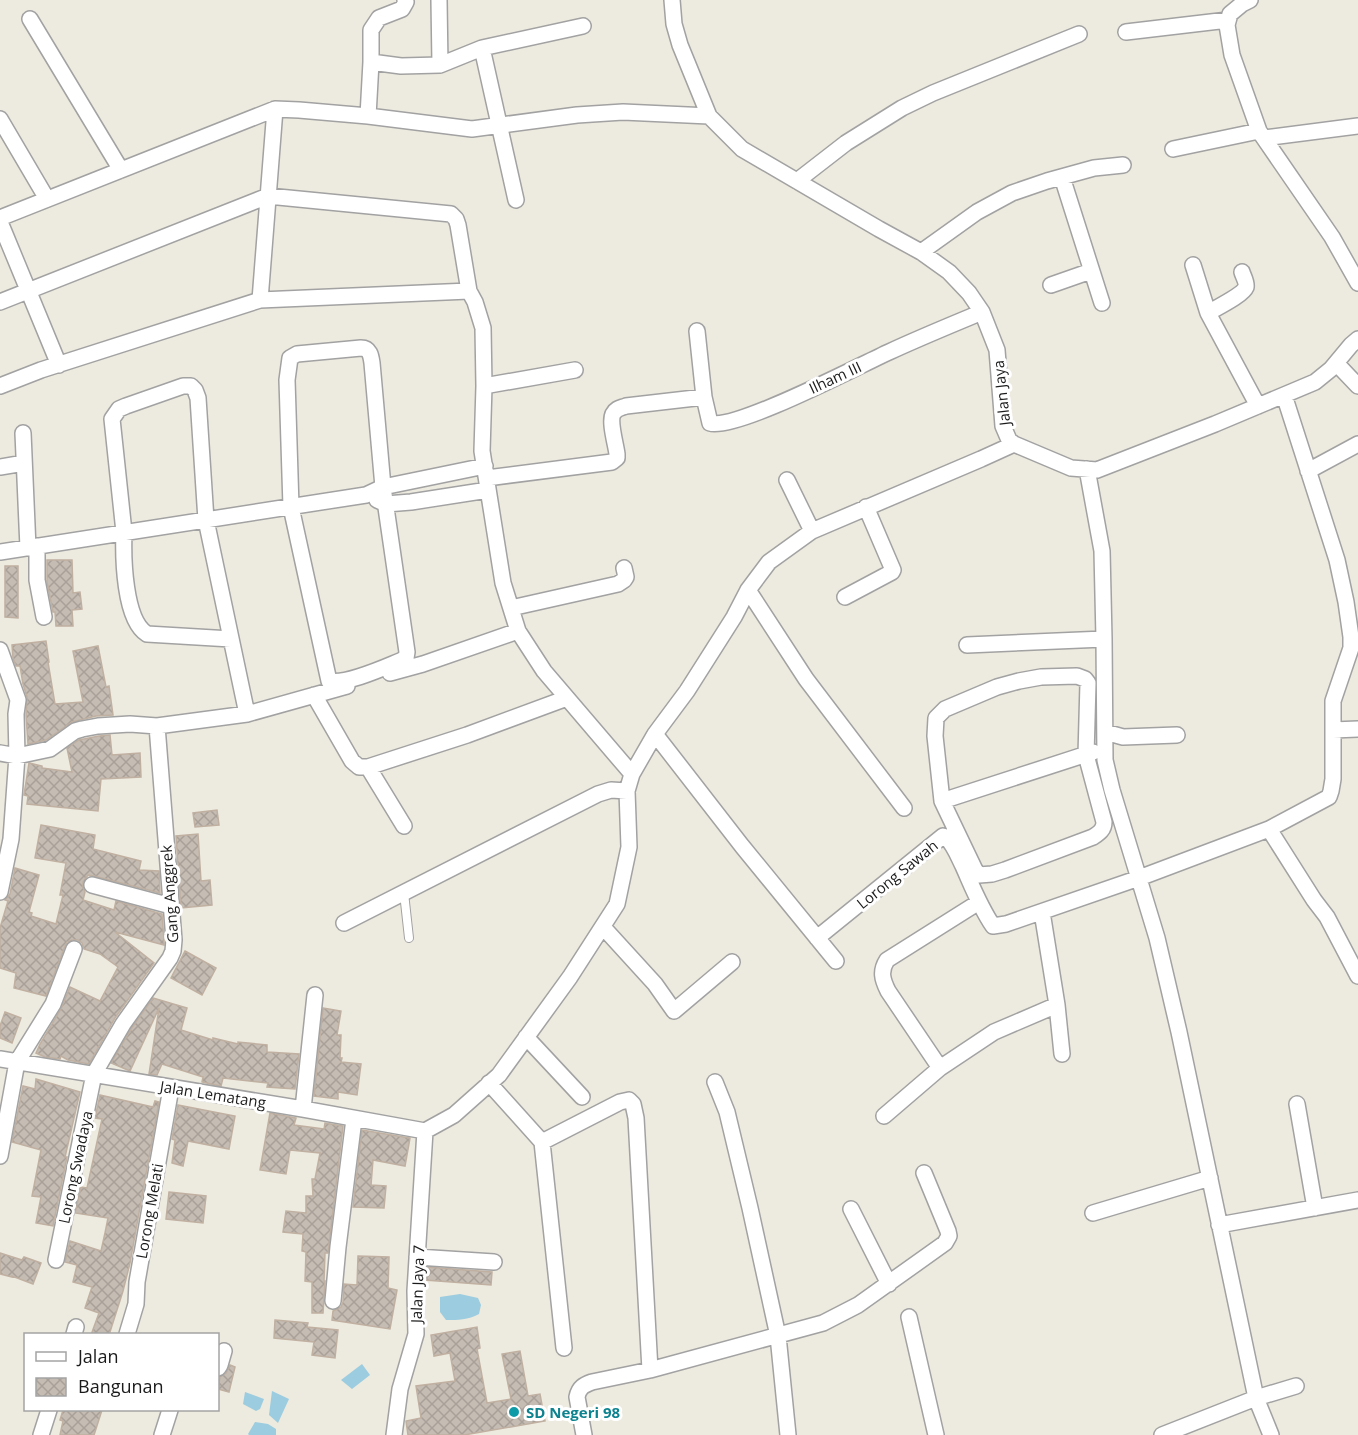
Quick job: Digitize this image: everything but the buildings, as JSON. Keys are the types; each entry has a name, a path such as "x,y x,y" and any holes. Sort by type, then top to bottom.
{"street":[{"path":"368,116 371,30 379,18 402,9 405,0"},
{"path":"439,0 440,65"},
{"name":"Jalan Jaya","path":"672,0 674,24 680,45 709,116 742,149 937,262 969,292 982,312 997,350 1002,426 1009,440 1014,444 1071,468 1097,470 1315,382 1337,364 1358,339"},
{"path":"1250,0 1235,9 1228,20 1232,55 1262,135 1332,237 1358,283"},
{"path":"30,19 121,170"},
{"path":"1126,32 1228,20"},
{"path":"371,62 401,66 440,65 482,48 583,26"},
{"path":"797,181 846,143 902,108 933,93 1079,34"},
{"path":"482,48 516,200"},
{"path":"59,365 0,220 47,199 274,109 368,116 472,129 578,115 623,112 709,116"},
{"path":"260,300 274,109"},
{"path":"0,119 47,199"},
{"path":"1173,149 1262,135 1358,126"},
{"path":"921,252 977,213 1012,193 1094,168 1123,165"},
{"path":"1062,177 1102,303"},
{"path":"0,302 268,196 451,214 458,225 469,291 483,328 482,451 503,583 518,632 544,671 632,774"},
{"path":"1193,265 1208,313 1258,406"},
{"path":"1051,285 1091,271"},
{"path":"1208,313 1244,290 1246,281 1242,272"},
{"path":"0,386 41,370 260,300 469,291"},
{"name":"Ilham III","path":"697,331 704,397 710,423 715,424 757,413 982,312"},
{"path":"362,348 368,350 373,370 386,504 406,657 345,681 329,681 291,507 286,380 290,358 297,354 362,348"},
{"path":"1337,364 1358,386"},
{"path":"484,386 574,370"},
{"path":"231,639 150,634 138,626 128,594 112,419 119,409 183,386 190,386 195,390 198,398 206,520 247,714"},
{"path":"1284,395 1352,601 1351,648 1333,700 1333,730 1358,729"},
{"path":"0,552 366,495 383,487 427,479 487,478 612,462 617,458 612,421 612,415 616,410 626,406 704,397"},
{"path":"23,433 33,547 44,616"},
{"path":"425,1131 454,1114 499,1075 570,977 617,904 628,847 627,791 632,774 655,734 687,691 734,617 748,590 770,562 812,531 1014,444"},
{"path":"1308,471 1358,444"},
{"path":"0,467 24,463"},
{"path":"1087,469 1102,551 1105,760 1157,938 1225,1244 1256,1398 1271,1435"},
{"path":"366,495 386,504 432,499 487,478"},
{"path":"427,479 432,499"},
{"path":"787,480 812,531"},
{"path":"844,597 893,570 866,507"},
{"path":"511,608 618,584 626,577 624,568"},
{"path":"748,590 806,680 904,808"},
{"path":"0,753 17,756 50,749 75,731 98,726 130,724 157,726 247,714 423,664 518,632"},
{"path":"967,645 1104,639"},
{"path":"0,650 18,700 17,756 11,839 0,892"},
{"path":"1077,676 1085,679 1088,683 1086,755 1104,822 1103,828 1097,834 983,876 975,870 942,801 935,736 936,718 945,709 997,687 1019,681 1041,677 1077,676"},
{"path":"314,695 352,761 359,767 368,767 466,735 567,698"},
{"name":"Gang Anggrek","path":"94,1074 123,1024 173,951 157,726"},
{"name":"Lorong Sawah","path":"817,938 943,836 954,846 979,902 993,926 1006,924 1139,878 1269,829 1329,797 1333,779 1333,730"},
{"path":"655,734 742,846 836,961"},
{"path":"942,801 1086,755 1105,740 1177,735"},
{"path":"368,767 404,826"},
{"path":"344,923 598,794 611,790 627,791"},
{"path":"1269,829 1327,917 1358,976"},
{"path":"92,885 171,906"},
{"path":"940,1068 888,990 882,977 882,970 887,960 979,902"},
{"path":"1042,912 1057,1005 1062,1054"},
{"path":"603,927 656,984 674,1011 732,962"},
{"path":"0,1156 17,1062 53,1004 75,949"},
{"path":"303,1109 315,995"},
{"path":"884,1116 940,1068 994,1032 1057,1005"},
{"path":"526,1037 582,1097"},
{"name":"Jalan Lematang","path":"0,1059 425,1131"},
{"name":"Lorong Swadaya","path":"56,1260 94,1074"},
{"path":"715,1082 730,1123 778,1336 788,1435"},
{"path":"489,1083 542,1142 564,1348"},
{"name":"Lorong Melati","path":"128,1333 136,1304 137,1282 171,1088"},
{"path":"542,1142 620,1102 629,1100 633,1104 636,1118 650,1370"},
{"path":"1297,1104 1316,1208"},
{"path":"333,1301 354,1119"},
{"name":"Jalan Jaya 7","path":"394,1435 400,1389 416,1334 415,1291 425,1131"},
{"path":"584,1435 577,1396 580,1388 592,1382 650,1370 823,1323 858,1305 947,1240 948,1231 924,1173"},
{"path":"1094,1213 1210,1178"},
{"path":"1219,1225 1358,1200"},
{"path":"851,1209 889,1284"},
{"path":"417,1257 494,1263"},
{"path":"909,1317 936,1435"},
{"path":"219,1366 224,1351"},
{"path":"1162,1435 1256,1398 1296,1386"},
{"path":"41,1435 49,1411"},
{"path":"162,1435 170,1411"}],"lane":[{"path":"404,893 409,938"}],"water":[{"path":"460,1294 478,1298 481,1305 479,1314 467,1319 446,1320 440,1312 440,1297"},
{"path":"362,1364 370,1375 352,1389 341,1380"},
{"path":"272,1391 289,1399 278,1423 269,1415"},
{"path":"245,1392 264,1399 260,1409 256,1411 243,1404"},
{"path":"255,1422 268,1424 276,1429 276,1435 249,1435"}],"place":[{"name":"SD Negeri 98","path":"514,1412"}]}
